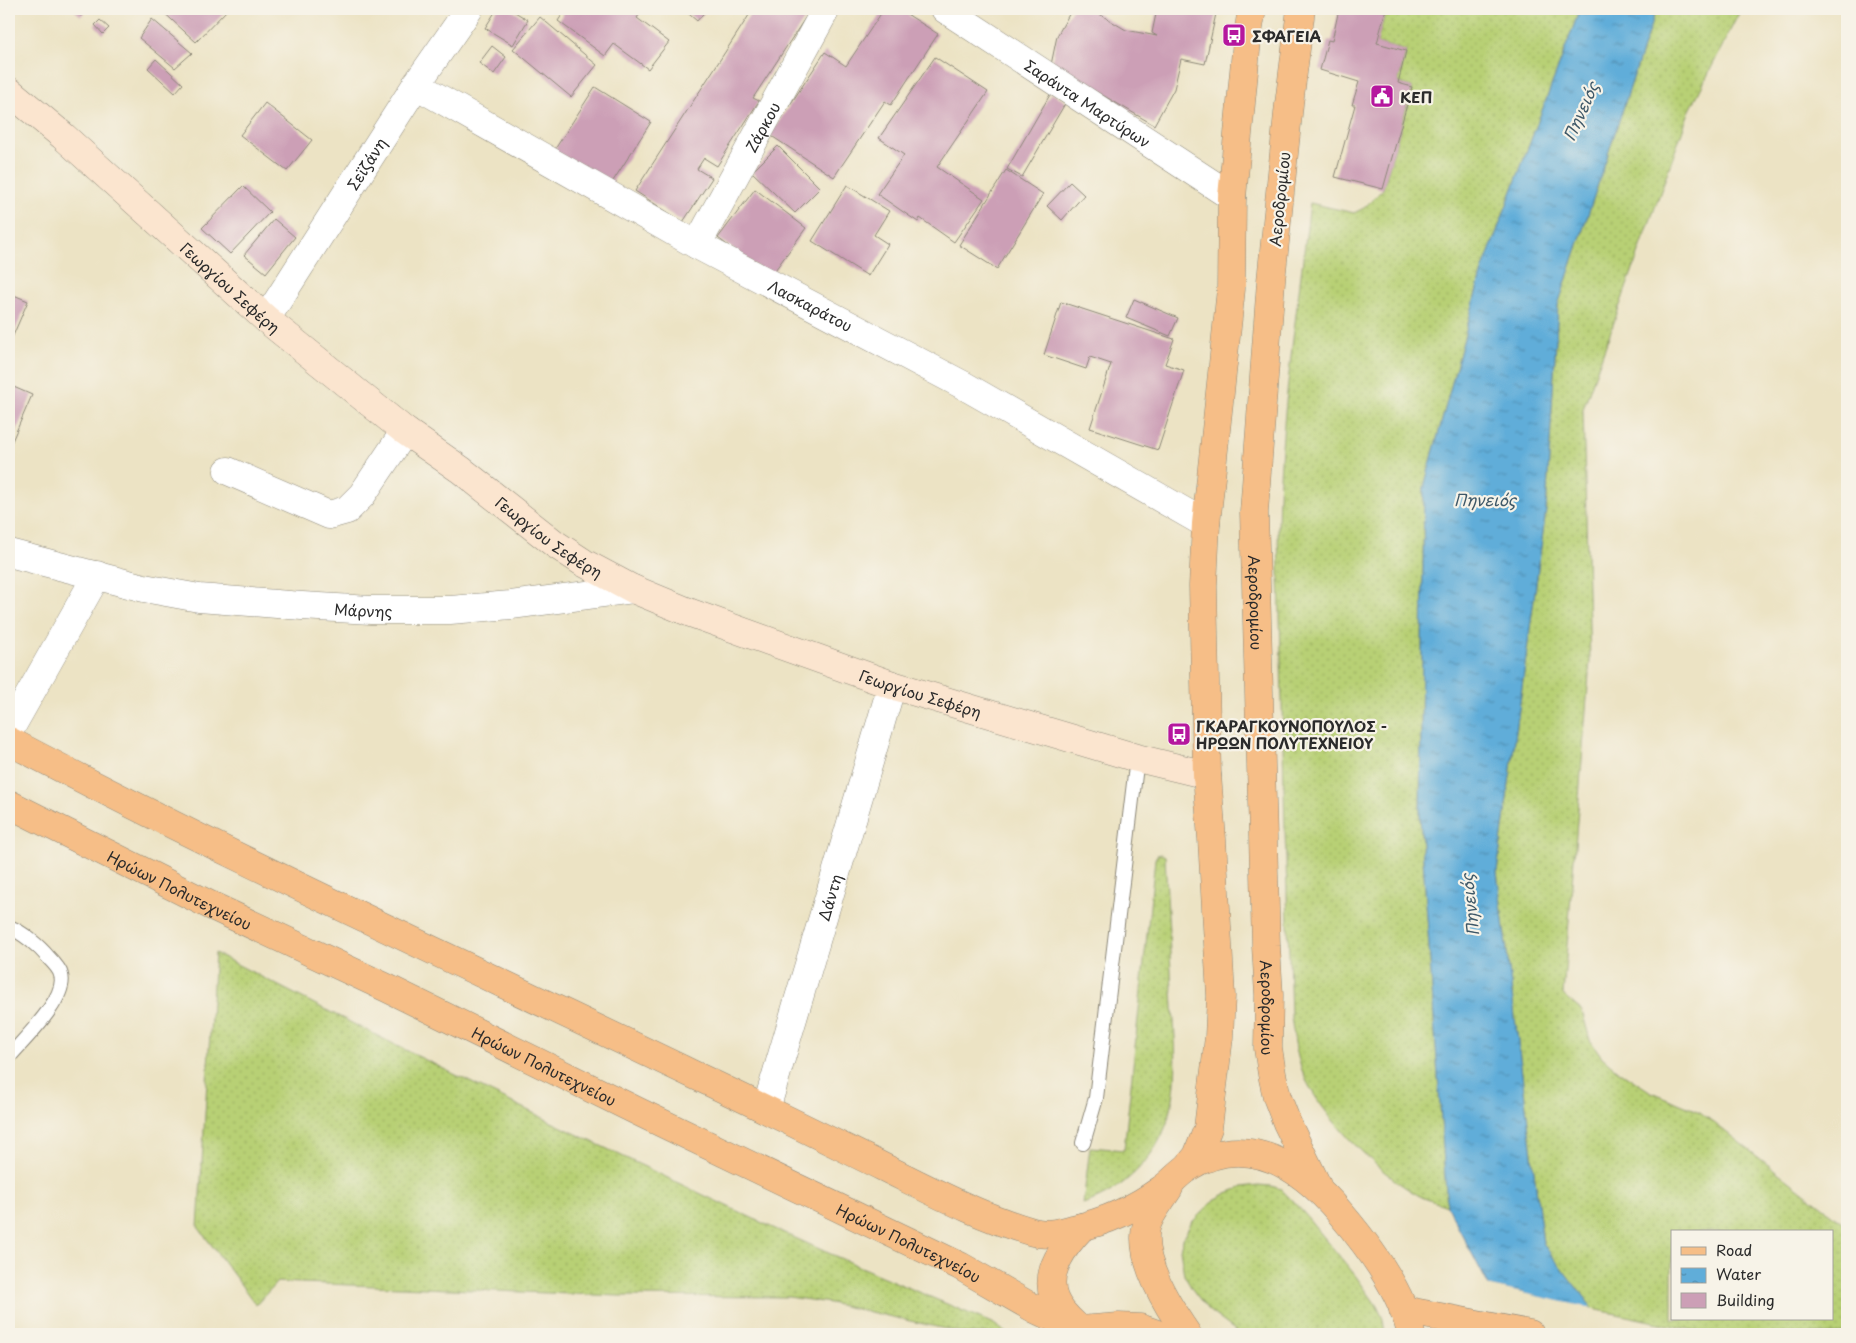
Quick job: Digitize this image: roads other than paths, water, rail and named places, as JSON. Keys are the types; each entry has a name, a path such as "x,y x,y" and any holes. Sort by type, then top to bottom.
{"main road":[{"path":"1186,1334 1164,1298 1155,1278 1146,1247 1146,1228 1149,1219 1180,1175 1197,1156 1208,1128 1220,1029 1221,996 1207,775 1203,586 1206,524 1231,289 1232,197 1247,40 1252,9"},
{"name":"Αεροδρομίου","path":"1301,9 1289,104 1271,282 1254,512 1268,1048 1272,1074 1282,1110 1319,1189"},
{"path":"9,741 248,862 766,1109 982,1215 1043,1234 1082,1227 1102,1221 1131,1208 1158,1193 1180,1175 1214,1156 1238,1152 1259,1155 1280,1162 1300,1173 1319,1189 1351,1226 1385,1273 1407,1322 1480,1324 1530,1334"},
{"name":"Ηρώων Πολυτεχνείου","path":"9,804 210,905 387,988 960,1266 1079,1332"},
{"path":"1082,1227 1058,1258 1052,1281 1054,1298 1061,1311 1079,1332 1119,1327 1140,1328 1157,1334"}],"street":[{"name":"Σεϊζάνη","path":"266,318 468,9"},
{"name":"Ζάρκου","path":"697,245 826,9"},
{"name":"Σαράντα Μαρτύρων","path":"945,9 1232,197"},
{"name":"Λασκαράτου","path":"416,86 697,245 963,385 1206,524"},
{"name":"Γεωργίου Σεφέρη","path":"9,91 63,136 266,318 405,431 461,470 555,544 584,563 633,589 691,613 892,685 1137,758 1207,775"},
{"path":"228,471 329,515 347,510 362,495 405,431"},
{"name":"Μάρνης","path":"9,553 144,588 199,598 371,610 450,610 511,605 633,589"},
{"path":"9,731 97,575"},
{"name":"Δάντη","path":"766,1109 892,685"}],"lane":[{"path":"1082,1143 1096,1098 1137,758"},
{"path":"9,927 44,952 62,975 62,986 57,998 9,1057"}],"water":[{"name":"Πηνειός","path":"1580,9 1656,9 1558,305 1546,510 1497,872 1543,1244 1593,1309 1489,1286 1447,1206 1420,816 1424,487 1482,271"}],"place":[{"name":"ΣΦΑΓΕΙΑ","path":"1234,35"},
{"name":"ΚΕΠ","path":"1382,96"},
{"name":"ΓΚΑΡΑΓΚΟΥΝΟΠΟΥΛΟΣ - ΗΡΩΩΝ ΠΟΛΥΤΕΧΝΕΙΟΥ","path":"1179,734"}]}
